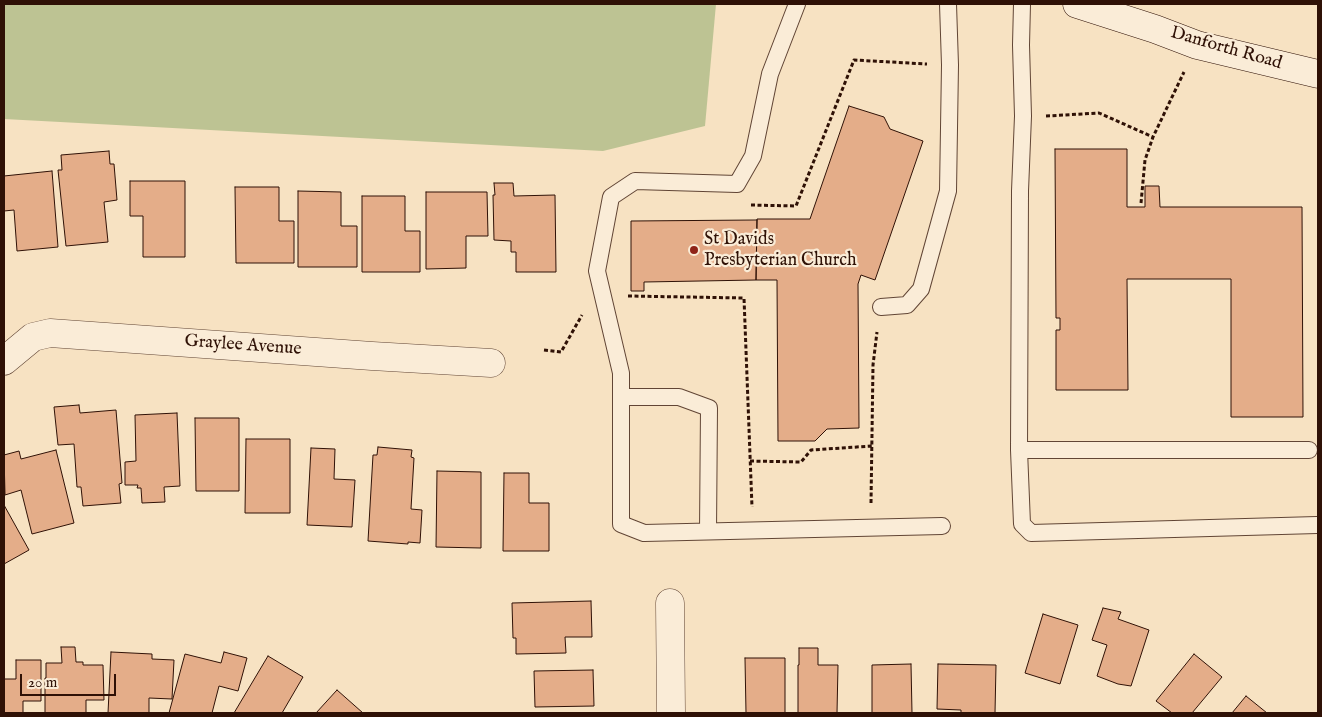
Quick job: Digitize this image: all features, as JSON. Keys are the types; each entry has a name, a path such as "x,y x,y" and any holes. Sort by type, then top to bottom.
{"street":[{"name":"Danforth Road","path":"1076,4 1155,29 1196,45 1318,74"},
{"name":"Graylee Avenue","path":"4,361 33,337 50,332 491,363"},
{"path":"670,603 671,713"}],"lane":[{"path":"797,4 770,74 753,156 737,184 635,181 611,197 597,271 621,373 621,524 644,533 942,526"},
{"path":"881,306 907,305 922,289 948,191 950,65 948,4"},
{"path":"1022,4 1023,116 1020,190 1018,450 1022,524 1031,533 1317,525"},
{"path":"621,397 679,397 709,408 708,531"},
{"path":"1018,450 1309,450"}],"path":[{"path":"1141,202 1145,160 1153,137 1196,45"},
{"path":"1023,116 1098,113 1153,137"},
{"path":"544,350 561,352 584,310 627,296 744,298 753,530"},
{"path":"871,528 873,365 881,306"},
{"path":"750,461 801,462 811,450 872,446"}],"green space":[{"path":"4,4 716,4 705,126 603,151 4,119"}],"building":[{"path":"849,106 884,117 890,129 923,141 875,280 861,275 858,284 859,428 827,429 815,441 778,441 777,280 756,280 757,219 810,219"},
{"path":"1055,149 1127,149 1127,207 1145,207 1145,186 1159,186 1160,207 1302,207 1303,417 1231,417 1231,279 1127,279 1128,390 1056,390 1056,330 1060,330 1060,318 1056,318"},
{"path":"109,151 110,164 114,164 117,200 104,202 108,242 66,246 58,170 62,170 61,155"},
{"path":"52,171 58,247 17,251 14,210 4,211 4,176"},
{"path":"130,181 185,181 185,257 143,257 143,216 130,216"},
{"path":"494,183 513,183 514,196 555,195 556,272 516,272 516,252 511,252 511,241 494,240"},
{"path":"235,187 279,187 279,221 294,221 294,263 236,263"},
{"path":"298,191 341,192 341,226 357,226 357,267 298,267"},
{"path":"426,192 487,192 488,236 466,236 466,268 426,269"},
{"path":"362,196 405,196 405,231 420,231 420,272 362,272"},
{"name":"St Davids Presbyterian Church","path":"757,220 756,280 644,282 644,291 631,291 631,221"},
{"path":"79,405 80,413 116,410 122,483 119,484 121,503 83,506 81,487 77,487 74,444 58,445 54,407"},
{"path":"177,413 180,486 164,487 165,502 142,503 141,488 137,488 138,485 125,485 125,462 136,461 135,415"},
{"path":"195,418 239,418 239,491 196,491"},
{"path":"246,439 290,439 290,513 245,513"},
{"path":"378,447 412,450 411,457 414,458 411,509 422,510 420,543 368,541 373,455 377,455"},
{"path":"311,448 335,449 334,479 355,480 352,527 307,525"},
{"path":"56,450 74,523 32,534 21,490 5,495 4,455 19,451 21,459"},
{"path":"437,471 481,472 481,548 436,547"},
{"path":"504,473 529,473 529,503 549,503 549,551 503,551"},
{"path":"4,505 29,550 4,564"},
{"path":"591,601 592,637 565,637 566,653 516,654 516,638 513,638 512,603"},
{"path":"1103,608 1121,612 1118,619 1149,630 1131,686 1118,684 1097,676 1107,645 1092,640"},
{"path":"1043,614 1078,625 1060,684 1025,673"},
{"path":"61,647 75,647 76,662 83,662 83,665 103,665 104,700 86,700 86,713 45,713 46,663 62,663"},
{"path":"799,648 818,648 818,665 838,665 837,713 798,713"},
{"path":"111,652 152,654 152,659 174,660 172,699 149,698 149,713 108,713"},
{"path":"224,652 247,658 238,691 219,686 212,713 169,713 185,654 221,663"},
{"path":"1194,654 1222,677 1192,713 1172,713 1156,701"},
{"path":"268,656 303,677 282,713 234,713"},
{"path":"745,658 785,658 785,713 746,713"},
{"path":"16,660 41,660 41,701 23,701 23,713 4,713 4,679 16,679"},
{"path":"911,664 912,713 872,713 872,665"},
{"path":"938,664 996,665 995,713 961,713 961,710 937,709"},
{"path":"593,670 594,706 535,707 534,671"},
{"path":"337,690 363,713 316,713"},
{"path":"1246,696 1267,713 1232,713"}],"place":[{"name":"St Davids Presbyterian Church","path":"694,250"}]}
